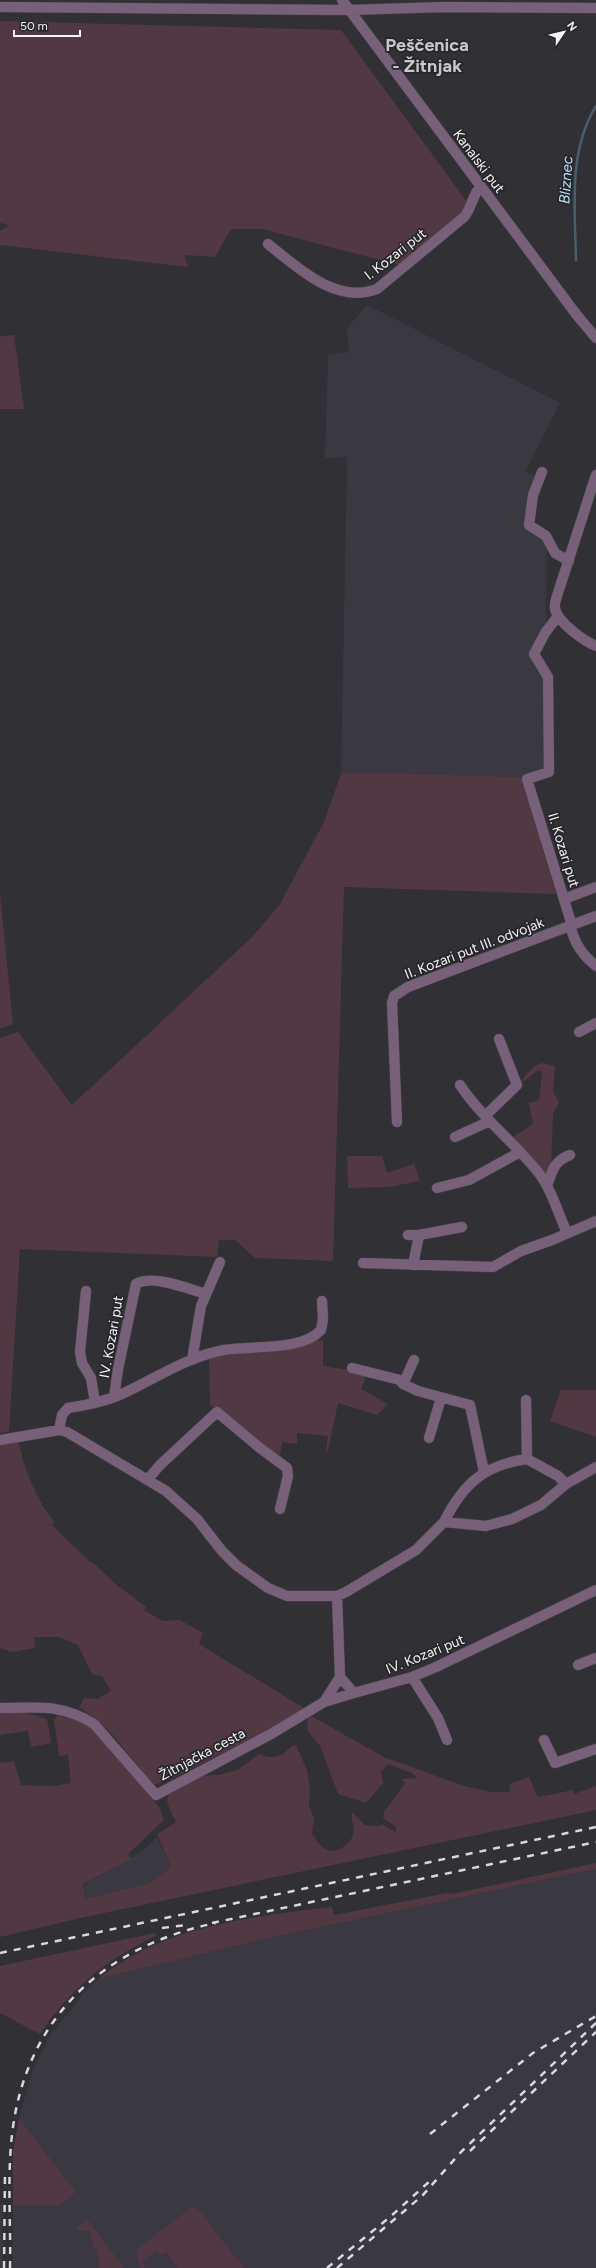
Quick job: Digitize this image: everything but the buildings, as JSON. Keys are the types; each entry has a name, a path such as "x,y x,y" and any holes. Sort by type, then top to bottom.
{"street":[{"name":"Kanalski put","path":"342,0 576,314 596,338"},
{"path":"0,7 349,10 446,7 596,8"},
{"name":"I. Kozari put","path":"268,244 298,268 324,284 340,291 366,293 376,289 464,217 469,211 475,192 481,186"},
{"path":"542,472 533,495 529,525 546,536 555,553 569,561"},
{"path":"596,475 557,596 555,608 558,616 577,636 596,646"},
{"name":"II. Kozari put","path":"558,616 534,654 548,677 549,772 527,779 564,899 572,934 582,952 596,966"},
{"path":"564,899 596,887"},
{"path":"570,926 596,916"},
{"name":"II. Kozari put III. odvojak","path":"397,1122 392,1003 394,996 408,987 570,926"},
{"path":"579,1032 596,1023"},
{"path":"455,1137 488,1118 517,1085 499,1039"},
{"path":"460,1086 472,1102 539,1172 547,1186 567,1233"},
{"path":"437,1188 468,1180 520,1152"},
{"path":"547,1186 554,1165 559,1160 570,1155"},
{"path":"362,1263 493,1267 521,1251 596,1221"},
{"path":"408,1234 419,1235 462,1226"},
{"path":"413,1265 419,1235"},
{"path":"192,1360 201,1306 220,1262"},
{"name":"IV. Kozari put","path":"114,1397 136,1284 140,1281 171,1283 206,1294"},
{"name":"IV. Kozari put","path":"86,1291 80,1352 82,1363 91,1378 95,1402"},
{"name":"IV. Kozari put","path":"59,1430 65,1411 114,1397 192,1360 224,1350 276,1346 308,1339 321,1330 323,1319 322,1301"},
{"path":"403,1384 414,1360"},
{"path":"352,1368 400,1380 403,1384 441,1398 470,1406 484,1472"},
{"path":"428,1438 441,1398"},
{"path":"526,1400 527,1459"},
{"path":"148,1479 160,1465 217,1412 260,1448 282,1462 288,1468 288,1476 280,1509"},
{"path":"0,1440 59,1430 68,1432 148,1479 182,1504 236,1565 268,1588 294,1597 336,1596 416,1550 444,1522 455,1500 471,1481 484,1472 499,1465 527,1459 558,1476 566,1484"},
{"path":"444,1522 486,1526 498,1524 541,1505 566,1484 596,1466"},
{"name":"IV. Kozari put","path":"324,1702 412,1677 596,1590"},
{"path":"324,1702 340,1677 336,1596"},
{"path":"578,1665 596,1658"},
{"path":"340,1677 354,1693"},
{"path":"412,1677 438,1718 447,1740"},
{"name":"Žitnjačka cesta","path":"0,1708 51,1708 69,1710 81,1716 94,1724 156,1795 271,1734 324,1702"},
{"path":"544,1740 555,1763 596,1749"}],"shaded area":[{"path":"0,21 341,30 470,206 399,265 262,229 231,229 215,257 184,255 188,267 0,245 0,231 9,225 0,223"},
{"path":"367,305 560,403 525,472 537,476 526,528 547,540 546,626 530,654 546,676 544,770 522,777 341,774 347,457 325,458 328,355 349,352 347,328"},
{"path":"14,335 24,409 0,409 0,336"},
{"path":"375,773 522,777 556,894 344,887 333,1261 255,1258 235,1240 219,1240 217,1257 20,1249 9,1431 0,1433 0,1038 18,1032 72,1105 252,937 280,904 324,822 341,774"},
{"path":"0,893 13,1024 0,1029"},
{"path":"542,1063 555,1066 553,1091 559,1103 553,1114 551,1169 547,1174 542,1172 513,1137 533,1124 529,1103 539,1100 542,1073 538,1070 520,1084 529,1071"},
{"path":"347,1156 382,1156 387,1173 414,1164 420,1181 389,1187 348,1188"},
{"path":"323,1340 323,1366 367,1373 361,1389 388,1404 377,1415 338,1403 328,1451 326,1451 328,1436 297,1433 297,1444 282,1442 280,1455 267,1449 218,1407 215,1409 210,1404 209,1358"},
{"path":"561,1390 596,1390 596,1437 550,1421"},
{"path":"18,1440 24,1462 36,1494 54,1522 52,1525 91,1563 92,1562 118,1586 146,1607 144,1610 163,1621 180,1620 203,1633 199,1644 304,1708 282,1723 175,1777 157,1784 152,1784 113,1735 97,1720 79,1707 84,1698 98,1699 111,1691 102,1676 92,1674 78,1645 59,1637 34,1637 35,1648 12,1652 0,1648 0,1445"},
{"path":"0,1713 27,1713 47,1719 51,1743 31,1747 28,1731 0,1735"},
{"path":"58,1715 72,1718 86,1725 100,1737 127,1766 159,1807 164,1820 128,1854 131,1859 83,1884 85,1899 150,1883 171,1867 157,1834 176,1822 167,1803 169,1792 200,1776 219,1775 237,1770 259,1754 273,1757 284,1753 292,1746 296,1745 307,1770 310,1790 309,1806 314,1818 312,1834 322,1846 327,1850 334,1851 342,1848 349,1842 352,1838 354,1830 351,1816 352,1812 365,1825 380,1826 381,1824 396,1832 396,1827 383,1818 384,1812 405,1783 402,1779 416,1778 414,1774 388,1764 381,1773 383,1783 366,1803 338,1794 320,1746 308,1731 307,1718 311,1716 384,1757 464,1786 491,1792 510,1792 509,1784 529,1777 538,1797 573,1790 574,1794 596,1786 596,1810 85,1917 0,1937 0,1763 14,1761 21,1785 54,1786 71,1783 68,1755 59,1756 54,1720"},
{"path":"157,1837 171,1867 150,1883 85,1899 83,1885 141,1852"},
{"path":"596,1863 596,1869 269,1938 98,1979 123,1961 150,1947 209,1927 240,1920 332,1907 334,1915 447,1893 452,1894"},
{"path":"596,1869 596,2268 13,2268 13,2205 61,2205 76,2192 19,2118 33,2069 50,2035 83,1993 98,1979 269,1938"},
{"path":"155,1933 156,1936 122,1954 77,1989 51,2018 40,2034 0,2013 0,1966"},
{"path":"19,2118 76,2192 61,2205 13,2205 13,2153"},
{"path":"0,2204 3,2204 2,2268 0,2268"},
{"path":"192,2207 199,2210 244,2268 178,2268 166,2252 160,2256 156,2251 142,2262 146,2267 141,2268 137,2260 138,2248"},
{"path":"87,2219 124,2268 98,2268 98,2249 94,2249 90,2231 77,2231 77,2227"}],"waterway":[{"name":"Bliznec","path":"576,260 575,180 577,161 587,123 596,106"}],"railway":[{"path":"0,1953 596,1827"},
{"path":"212,1923 596,1842"},
{"path":"10,2268 9,2184 12,2135 20,2093 34,2056 53,2023 77,1994 106,1969 139,1949 176,1934 216,1923"},
{"path":"162,1928 186,1925"},
{"path":"430,2134 533,2053 596,2016"},
{"path":"337,2268 422,2196 461,2152 596,2023"},
{"path":"470,2151 596,2032"},
{"path":"4,2268 5,2172"},
{"path":"327,2268 390,2217 431,2180"}],"district":[{"name":"Peščenica - Žitnjak","path":"427,55"}]}
